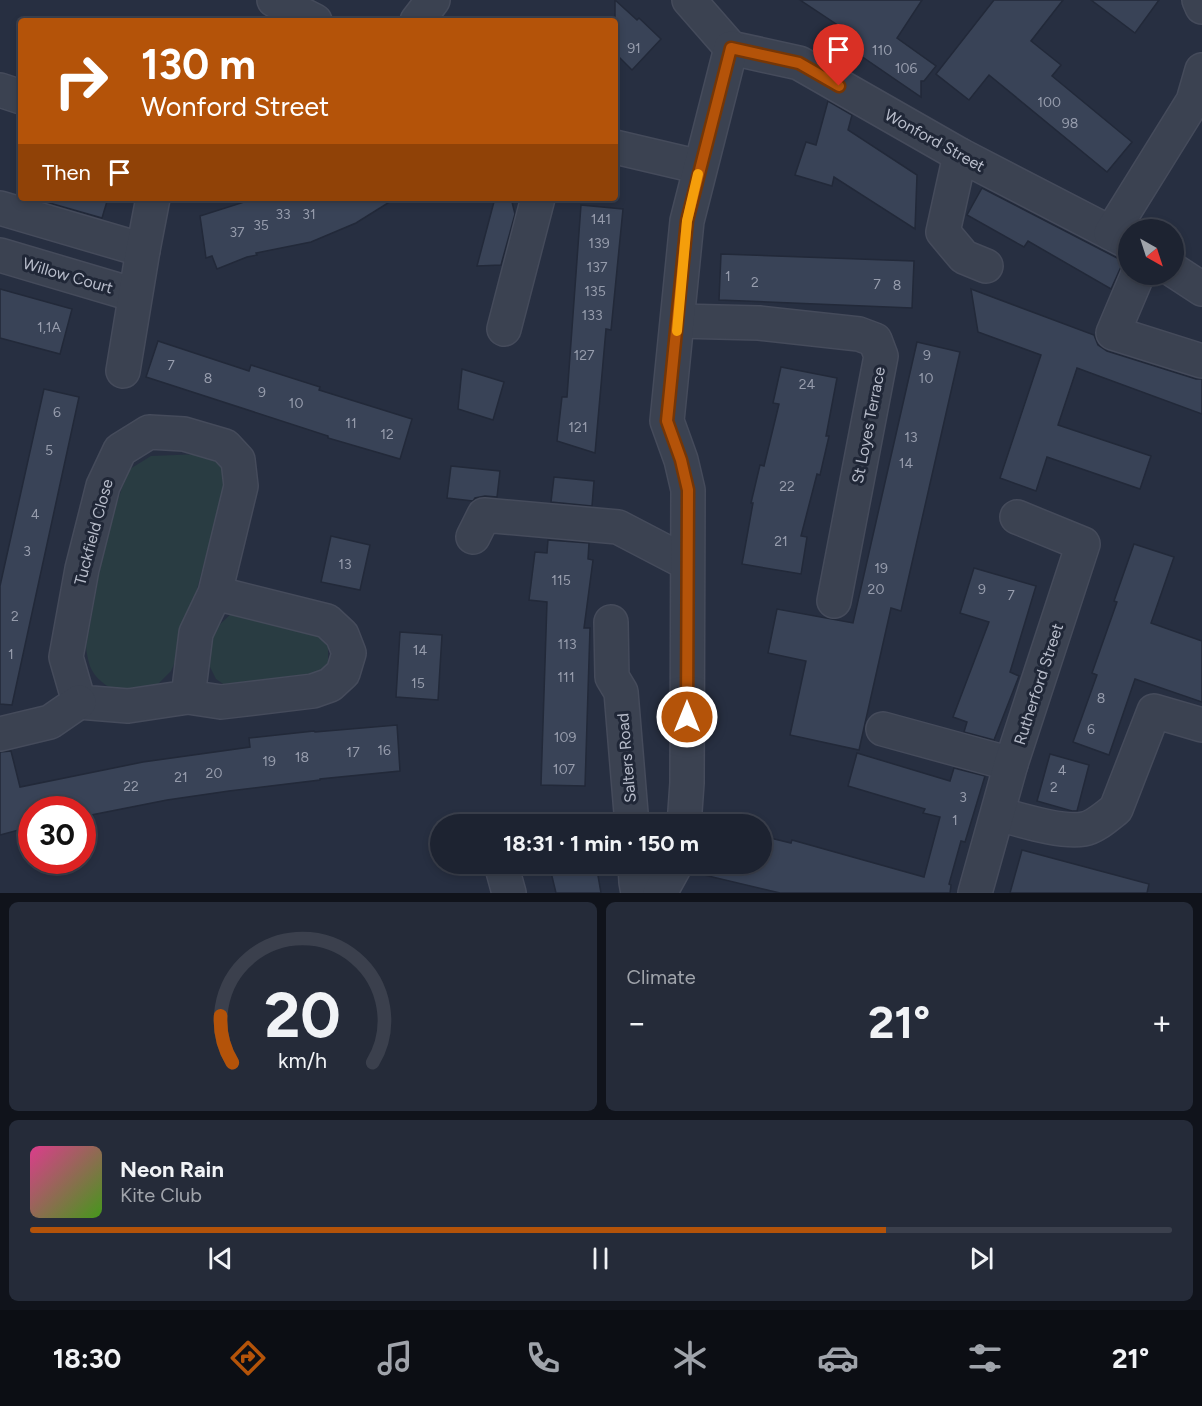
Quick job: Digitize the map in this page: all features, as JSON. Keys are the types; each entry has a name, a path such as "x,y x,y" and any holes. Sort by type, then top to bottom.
{"street":[{"path":"274,0 309,18"},
{"path":"419,18 433,0"},
{"path":"685,814 687,783 688,490 681,460 667,421 687,221 731,48 689,0"},
{"path":"1199,0 1202,7"},
{"name":"Wonford Street","path":"731,48 799,63 960,155 1118,236"},
{"path":"1130,219 1192,101 1202,70"},
{"path":"0,90 18,96"},
{"path":"618,148 700,167"},
{"path":"960,155 943,232 964,257 986,266"},
{"name":"Willow Court","path":"123,371 152,201"},
{"path":"504,329 537,201"},
{"path":"0,208 143,250"},
{"name":"Willow Court","path":"0,255 135,295"},
{"path":"1184,277 1202,289"},
{"path":"1133,285 1113,333 1202,361"},
{"name":"St Loyes Terrace","path":"678,321 759,323 859,334 875,340 881,356 834,601"},
{"name":"Tuckfield Close","path":"79,702 66,657 82,568 103,486 120,450 149,432 184,434 225,446 238,460 241,486 215,593 196,633 188,697"},
{"path":"473,537 484,515 618,527 687,564"},
{"name":"Rutherford Street","path":"975,893 1011,764 1083,544 1017,517"},
{"path":"0,734 50,722 79,702 128,706 188,697 221,702 313,691 330,685 343,673 349,653 342,635 327,621 215,593"},
{"name":"Salters Road","path":"611,622 612,677 621,692 631,814"},
{"path":"998,814 1058,829 1085,829 1103,819 1116,808 1154,711 1202,725"},
{"path":"883,729 1011,764"},
{"path":"504,874 509,893"},
{"path":"636,874 638,893"},
{"path":"660,893 670,874"}],"shaded area":[{"path":"201,454 223,464 227,480 180,651 171,671 156,686 116,692 94,674 86,647 106,535 122,488 130,469 151,456"},
{"path":"232,613 305,625 328,642 328,665 316,679 233,691 216,679 208,663 207,648 216,628"}],"building":[{"path":"615,0 661,39 632,70 618,56 618,18 615,18"},
{"path":"800,0 922,0 897,38 936,66 924,81 921,81 921,97 829,34 836,24"},
{"path":"994,0 1063,0 1031,41 1061,65 1052,76 1132,142 1107,172 989,75 969,100 936,74"},
{"path":"1091,0 1159,0 1135,33"},
{"path":"828,101 852,115 848,130 917,175 915,229 834,177 832,186 795,175 806,142 816,145"},
{"path":"982,188 1118,258 1118,274 1111,289 1028,241 1024,247 967,215"},
{"path":"42,201 107,201 102,218"},
{"path":"248,201 391,201 356,223 311,242 256,253 257,255 217,269 212,256 206,258 200,216"},
{"path":"494,201 512,201 515,214 501,265 477,266"},
{"path":"581,205 623,209 611,330 606,329 595,453 557,441 562,397 567,397"},
{"path":"721,254 914,261 912,308 719,300"},
{"path":"0,289 72,309 60,354 0,338"},
{"path":"971,289 1094,335 1098,345 1107,351 1202,379 1202,414 1077,368 1058,425 1151,456 1140,489 1047,457 1036,491 1000,478 1041,355 978,332"},
{"path":"158,341 249,371 251,365 320,387 319,390 412,419 400,459 328,438 328,436 146,377"},
{"path":"917,342 960,352 901,611 891,608 859,750 790,735 806,661 768,653 777,609 853,623"},
{"path":"781,367 837,378 826,436 829,436 820,475 817,474 801,536 807,537 801,574 742,564 753,503 751,503 760,465 764,466 779,404 773,403"},
{"path":"462,369 504,382 493,420 458,409"},
{"path":"44,389 79,397 12,705 0,704 0,586"},
{"path":"451,466 500,471 497,497 485,496 475,498 473,501 447,498"},
{"path":"554,477 594,481 592,506 551,502"},
{"path":"331,536 370,545 360,590 321,582"},
{"path":"548,540 589,543 588,559 593,560 584,628 590,628 585,786 541,785 547,602 529,600 535,552 547,553"},
{"path":"1134,544 1174,557 1151,623 1202,641 1202,702 1135,679 1109,755 1073,742 1097,675 1092,673"},
{"path":"974,568 1036,586 1010,672 1019,676 994,740 964,732 967,722 953,717 989,622 960,613"},
{"path":"400,632 442,635 438,700 396,697"},
{"path":"397,725 400,771 229,791 96,814 96,796 18,796 18,830 0,835 0,752 11,751 20,787 143,762 250,747 249,738"},
{"path":"857,753 950,781 954,768 985,776 965,842 961,841 949,884 951,885 950,893 780,893 704,875 772,874 772,838 791,843 792,840 924,877 940,817 923,813 925,809 848,786"},
{"path":"1050,754 1089,765 1077,811 1037,801"},
{"path":"1022,850 1149,884 1147,893 1010,893"},
{"path":"551,874 598,874 601,893 556,893"}],"slow traffic":[{"path":"677,331 687,221 698,174"}],"route":[{"path":"687,717 688,490 681,460 667,421 687,221 700,167 731,48 799,63 839,86"}]}
